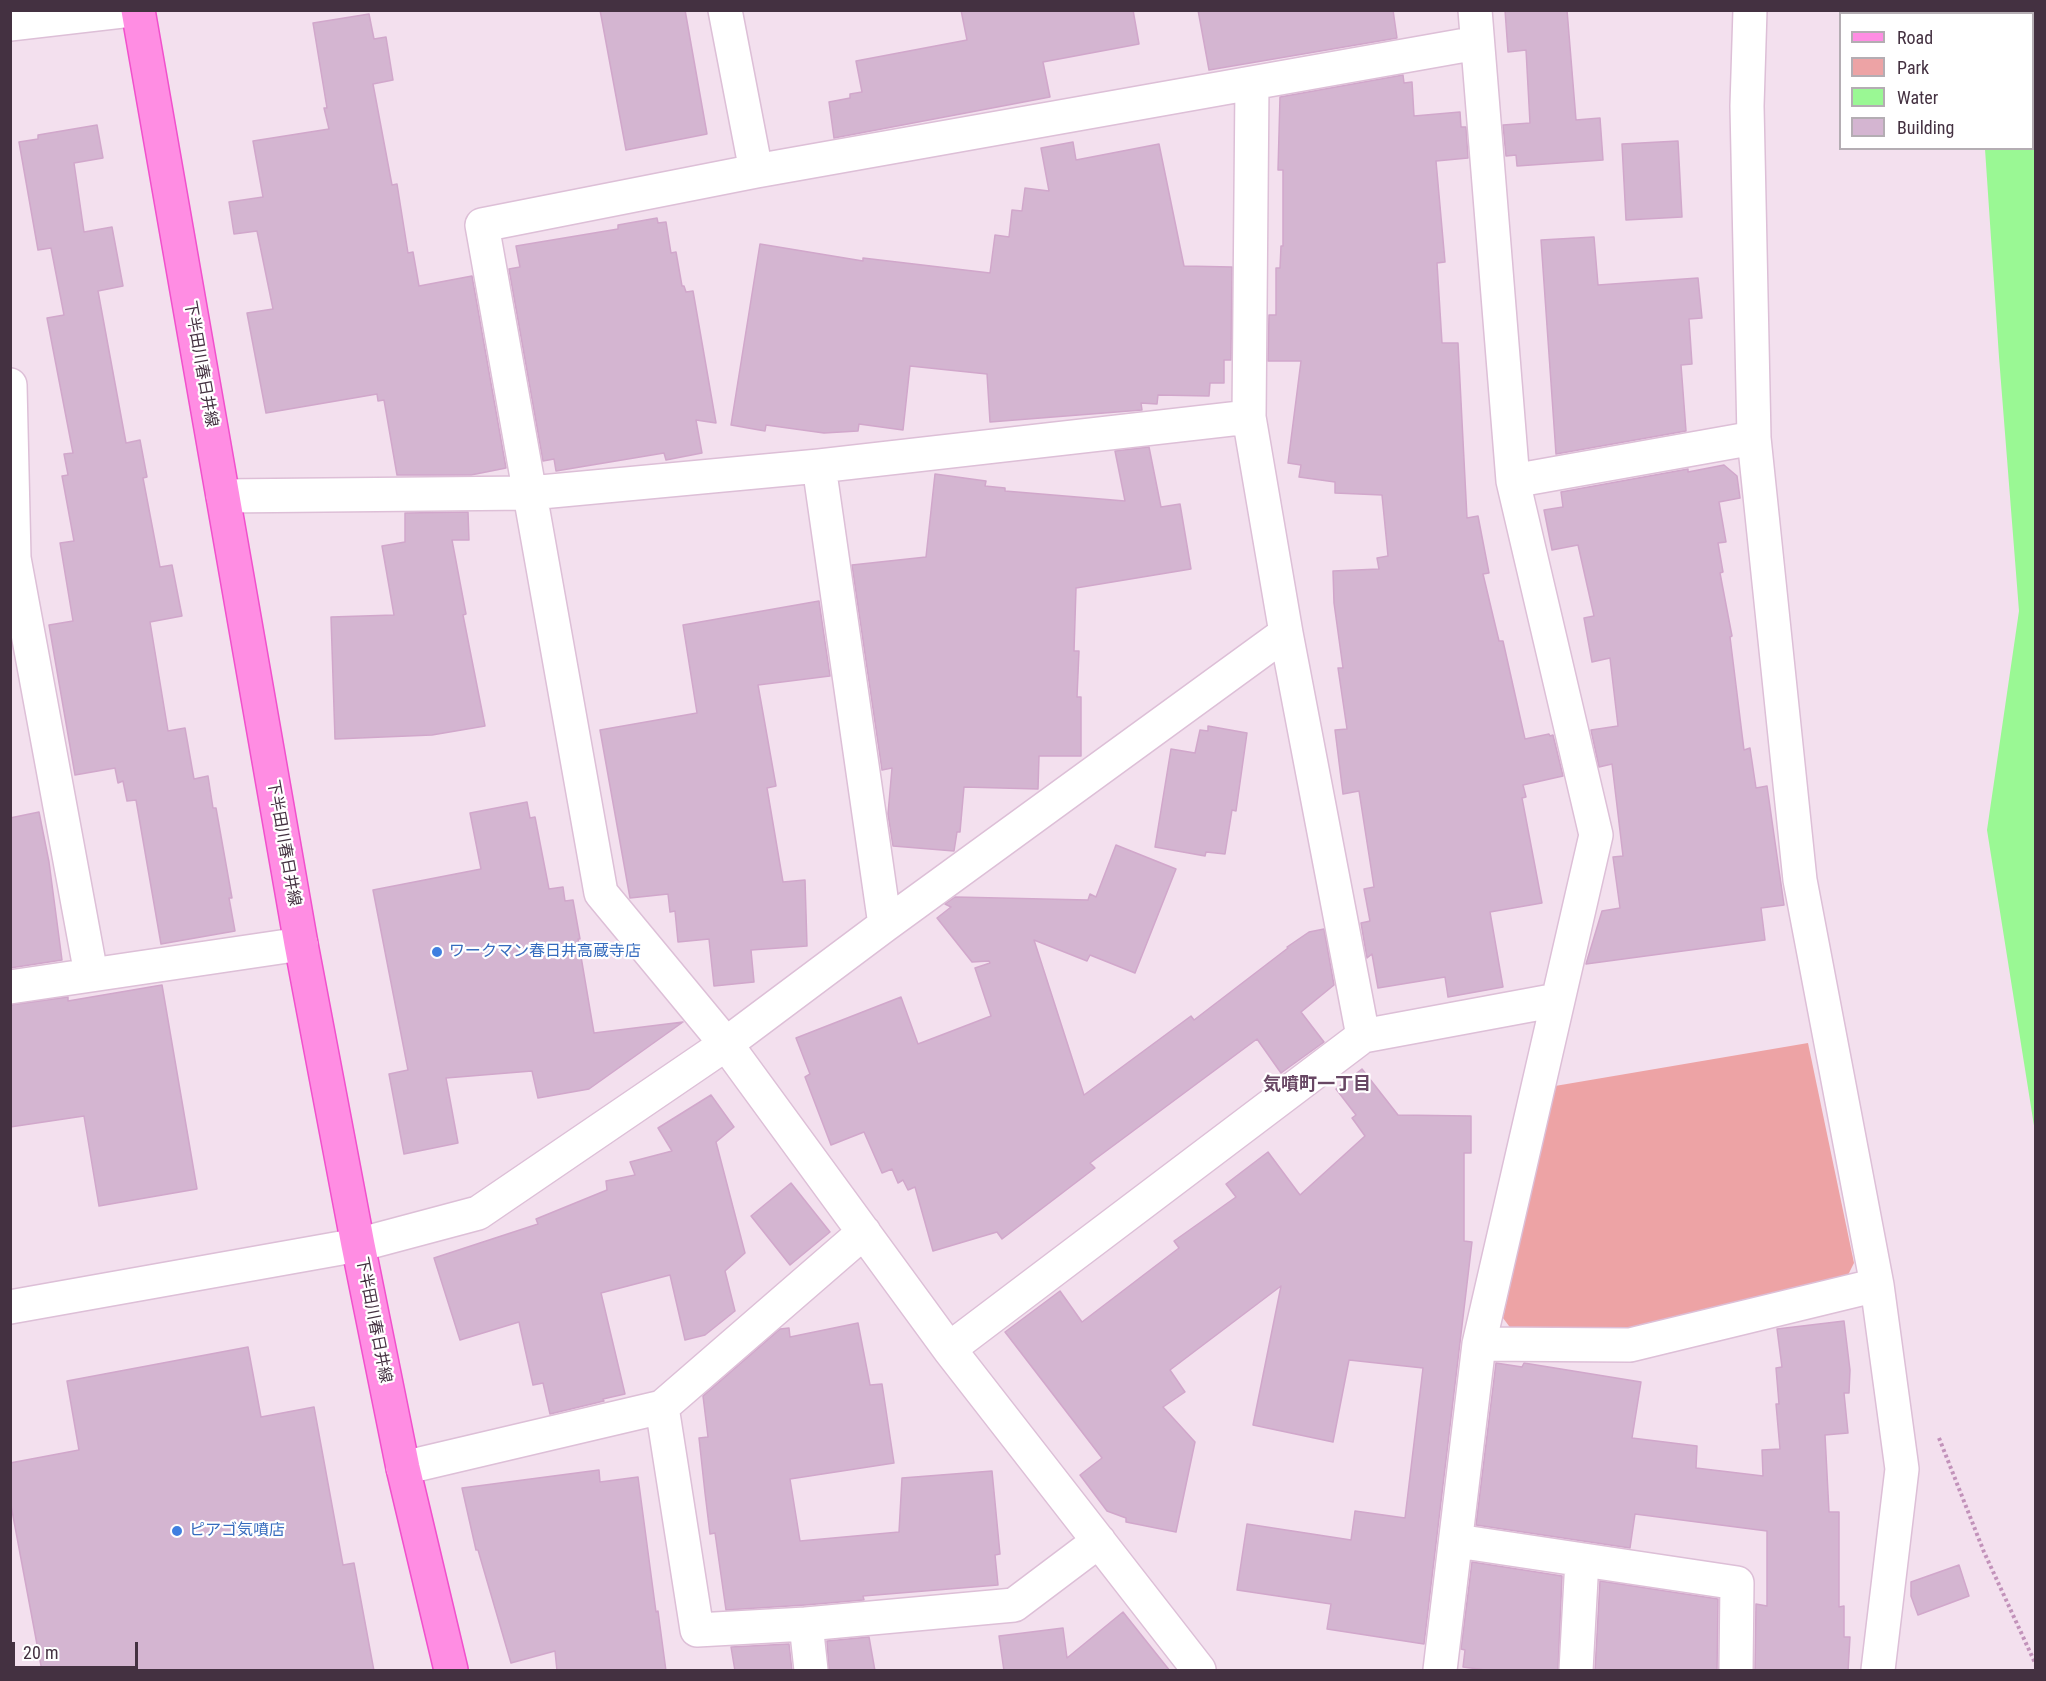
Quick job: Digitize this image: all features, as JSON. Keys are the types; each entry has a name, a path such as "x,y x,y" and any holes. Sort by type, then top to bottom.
{"main road":[{"name":"下半田川春日井線","path":"138,10 301,944 403,1468 451,1671"}],"street":[{"path":"10,24 131,10"},
{"path":"725,10 756,171"},
{"path":"1440,1671 1479,1344 1596,835 1513,481 1474,10"},
{"path":"1750,10 1747,106 1754,438 1800,880 1877,1285 1902,1469 1878,1671"},
{"path":"1199,1671 949,1348 726,1044 600,893 482,225 756,171 1477,43"},
{"path":"1252,84 1249,417 1286,633 1363,1036"},
{"path":"10,385 14,558 92,974"},
{"path":"223,496 530,493 819,466 1249,417"},
{"path":"1513,481 1754,438"},
{"path":"819,466 885,925"},
{"path":"10,1307 358,1245 478,1213 726,1044 885,925 1286,633"},
{"path":"10,987 301,944"},
{"path":"949,1348 1363,1036 1557,1000"},
{"path":"403,1468 662,1407 864,1232"},
{"path":"1479,1344 1630,1345 1877,1285"},
{"path":"662,1407 698,1630 806,1624 1014,1605 1099,1541"},
{"path":"1457,1541 1737,1583 1736,1671"},
{"path":"1576,1671 1582,1560"},
{"path":"806,1624 811,1671"}],"path":[{"path":"1936,1430 1984,1552 2036,1665"}],"green space":[{"path":"1808,1043 1854,1263 1845,1281 1652,1337 1515,1334 1503,1318 1555,1086"}],"water":[{"path":"2035,11 2035,1132 1987,830 2019,611 1985,150 2034,150 2034,12 1976,12"}],"building":[{"path":"600,10 685,10 707,134 626,150"},
{"path":"961,10 1133,10 1139,44 1043,62 1050,97 834,138 829,102 850,98 850,94 862,92 856,61 967,40"},
{"path":"1198,10 1393,10 1397,38 1209,70"},
{"path":"1505,10 1567,10 1576,120 1600,118 1603,160 1517,166 1516,155 1506,156 1503,125 1530,123 1526,50 1508,52"},
{"path":"369,14 374,39 386,37 393,80 373,84 392,185 397,184 408,253 413,252 419,286 472,276 506,468 471,475 397,475 384,400 378,401 377,394 266,413 247,313 273,309 257,231 234,234 229,202 263,197 253,141 329,129 324,108 327,108 313,23"},
{"path":"1403,75 1404,83 1412,82 1414,116 1460,112 1461,127 1466,127 1468,158 1436,161 1445,262 1437,263 1442,343 1458,343 1467,518 1478,516 1489,573 1483,574 1499,641 1503,641 1525,739 1553,735 1563,776 1523,785 1526,797 1522,798 1542,903 1490,912 1503,987 1448,997 1445,977 1378,988 1372,954 1367,958 1361,923 1370,921 1364,889 1374,887 1359,791 1343,794 1335,730 1347,729 1338,668 1343,668 1334,603 1333,571 1379,569 1377,558 1388,556 1382,495 1335,493 1335,482 1299,477 1301,465 1288,463 1301,361 1268,361 1269,315 1276,315 1276,268 1280,268 1281,246 1283,246 1283,170 1278,170 1280,97"},
{"path":"97,125 103,158 74,163 84,232 112,227 123,286 98,291 126,443 140,440 147,477 143,478 160,567 172,565 182,616 150,622 168,731 185,728 194,779 208,776 232,898 229,898 235,931 161,944 136,800 127,801 123,781 118,783 115,768 75,775 49,625 73,621 60,543 74,541 62,476 68,475 64,454 73,453 47,318 64,315 51,248 38,250 19,142 38,139 38,135"},
{"path":"1678,141 1682,217 1626,220 1622,144"},
{"path":"1073,142 1076,160 1159,144 1184,266 1232,267 1231,360 1224,360 1224,383 1210,383 1209,396 1158,395 1157,404 1141,403 1142,410 990,422 987,374 910,366 903,430 859,424 858,431 824,433 766,425 765,431 731,425 760,244 863,261 863,258 990,273 995,235 1009,237 1012,210 1022,211 1025,188 1049,191 1041,148"},
{"path":"657,218 658,223 666,222 671,253 676,252 682,286 686,292 693,291 716,423 696,420 702,453 666,460 664,453 556,471 554,459 543,461 509,269 520,267 516,246 618,229 618,225"},
{"path":"1594,237 1598,285 1698,278 1702,318 1689,319 1692,364 1681,365 1686,431 1556,454 1541,240"},
{"path":"1149,447 1161,507 1180,504 1191,569 1076,588 1074,651 1079,651 1077,697 1081,697 1081,756 1039,756 1038,789 964,787 960,832 957,832 954,851 893,846 888,814 892,768 882,770 852,565 926,557 935,474 986,481 985,486 1005,488 1005,491 1125,501 1115,451"},
{"path":"1724,465 1737,476 1740,498 1719,502 1726,542 1718,543 1723,572 1720,573 1732,636 1730,637 1744,750 1750,748 1756,788 1767,786 1784,905 1761,908 1765,940 1586,964 1602,911 1620,908 1613,857 1623,856 1612,764 1599,767 1591,730 1618,726 1610,658 1592,662 1584,618 1594,616 1578,545 1552,550 1544,510 1563,507 1561,492 1688,469 1688,472"},
{"path":"468,512 469,540 452,540 466,614 463,615 485,726 432,735 335,739 331,617 394,615 382,546 405,542 405,513"},
{"path":"819,601 830,676 758,685 776,786 767,788 783,882 805,880 807,946 751,950 754,982 714,986 709,939 678,942 675,911 670,912 668,894 630,898 600,730 697,713 683,625"},
{"path":"1208,726 1247,733 1236,811 1232,810 1225,854 1206,852 1205,856 1155,847 1171,749 1195,753 1200,730 1208,731"},
{"path":"527,802 530,818 535,817 549,889 563,887 565,901 573,900 594,1033 683,1022 589,1089 538,1098 532,1071 446,1078 458,1143 404,1154 389,1074 408,1070 373,890 481,869 470,813"},
{"path":"39,812 49,862 62,960 10,968 10,818"},
{"path":"1116,845 1176,869 1135,973 1090,955 1087,961 1034,940 1084,1095 1191,1016 1194,1020 1287,947 1309,932 1324,929 1334,985 1301,1012 1324,1042 1281,1073 1257,1039 1090,1163 1095,1168 1002,1239 997,1232 933,1251 915,1187 908,1190 903,1180 898,1183 892,1169 882,1173 864,1132 831,1145 805,1077 810,1074 796,1038 901,997 918,1044 991,1016 975,968 990,963 989,961 972,962 937,918 951,907 945,904 955,897 1088,900 1090,894 1096,897"},
{"path":"162,985 197,1189 99,1206 84,1116 10,1127 10,1005 68,997 68,1001"},
{"path":"1362,1069 1398,1115 1471,1116 1471,1153 1464,1153 1464,1241 1472,1242 1424,1644 1327,1629 1331,1604 1237,1590 1247,1524 1351,1540 1355,1511 1405,1518 1423,1368 1349,1360 1333,1442 1253,1425 1281,1286 1170,1370 1185,1392 1163,1407 1195,1442 1176,1532 1126,1522 1126,1518 1107,1511 1080,1475 1102,1458 1005,1332 1060,1291 1082,1322 1179,1248 1174,1241 1236,1197 1226,1184 1268,1152 1300,1195 1365,1136 1352,1118 1356,1115 1336,1089"},
{"path":"711,1095 734,1127 716,1142 745,1253 725,1271 735,1311 705,1335 685,1340 670,1275 601,1293 625,1394 550,1414 543,1383 533,1385 519,1322 460,1340 434,1258 538,1224 536,1219 607,1190 606,1181 635,1175 630,1162 672,1151 658,1128"},
{"path":"791,1183 830,1232 790,1265 751,1216"},
{"path":"1844,1321 1850,1370 1849,1393 1844,1393 1848,1433 1825,1435 1829,1512 1839,1512 1839,1607 1844,1606 1844,1637 1850,1637 1848,1671 1755,1671 1756,1604 1767,1606 1767,1531 1635,1514 1630,1548 1476,1525 1496,1363 1522,1367 1524,1363 1641,1382 1632,1438 1697,1446 1696,1468 1763,1476 1762,1450 1780,1449 1776,1368 1782,1367 1777,1329"},
{"path":"858,1323 870,1385 882,1384 894,1463 790,1479 800,1541 899,1532 902,1478 992,1471 1000,1554 995,1555 998,1585 863,1596 864,1600 726,1610 715,1533 710,1534 699,1438 708,1437 703,1396 780,1329 789,1328 790,1337"},
{"name":"ピアゴ気噴店","path":"248,1347 261,1417 314,1407 343,1565 354,1563 374,1671 42,1671 10,1500 10,1463 79,1450 67,1381"},
{"path":"599,1470 600,1482 638,1477 666,1671 557,1671 555,1651 511,1663 478,1550 476,1550 462,1488"},
{"path":"1472,1562 1562,1576 1558,1671 1493,1671 1463,1667 1465,1650 1461,1649"},
{"path":"1959,1565 1969,1596 1918,1615 1911,1596 1911,1582"},
{"path":"1600,1581 1718,1599 1717,1671 1595,1671"},
{"path":"1123,1612 1170,1671 1004,1671 999,1636 1063,1628 1067,1658"},
{"path":"869,1637 875,1671 829,1671 827,1641"},
{"path":"789,1644 792,1671 735,1671 731,1647"}],"place":[{"name":"ワークマン春日井高蔵寺店","path":"437,952"},
{"name":"ピアゴ気噴店","path":"177,1531"}],"district":[{"name":"気噴町一丁目","path":"1317,1085"}]}
